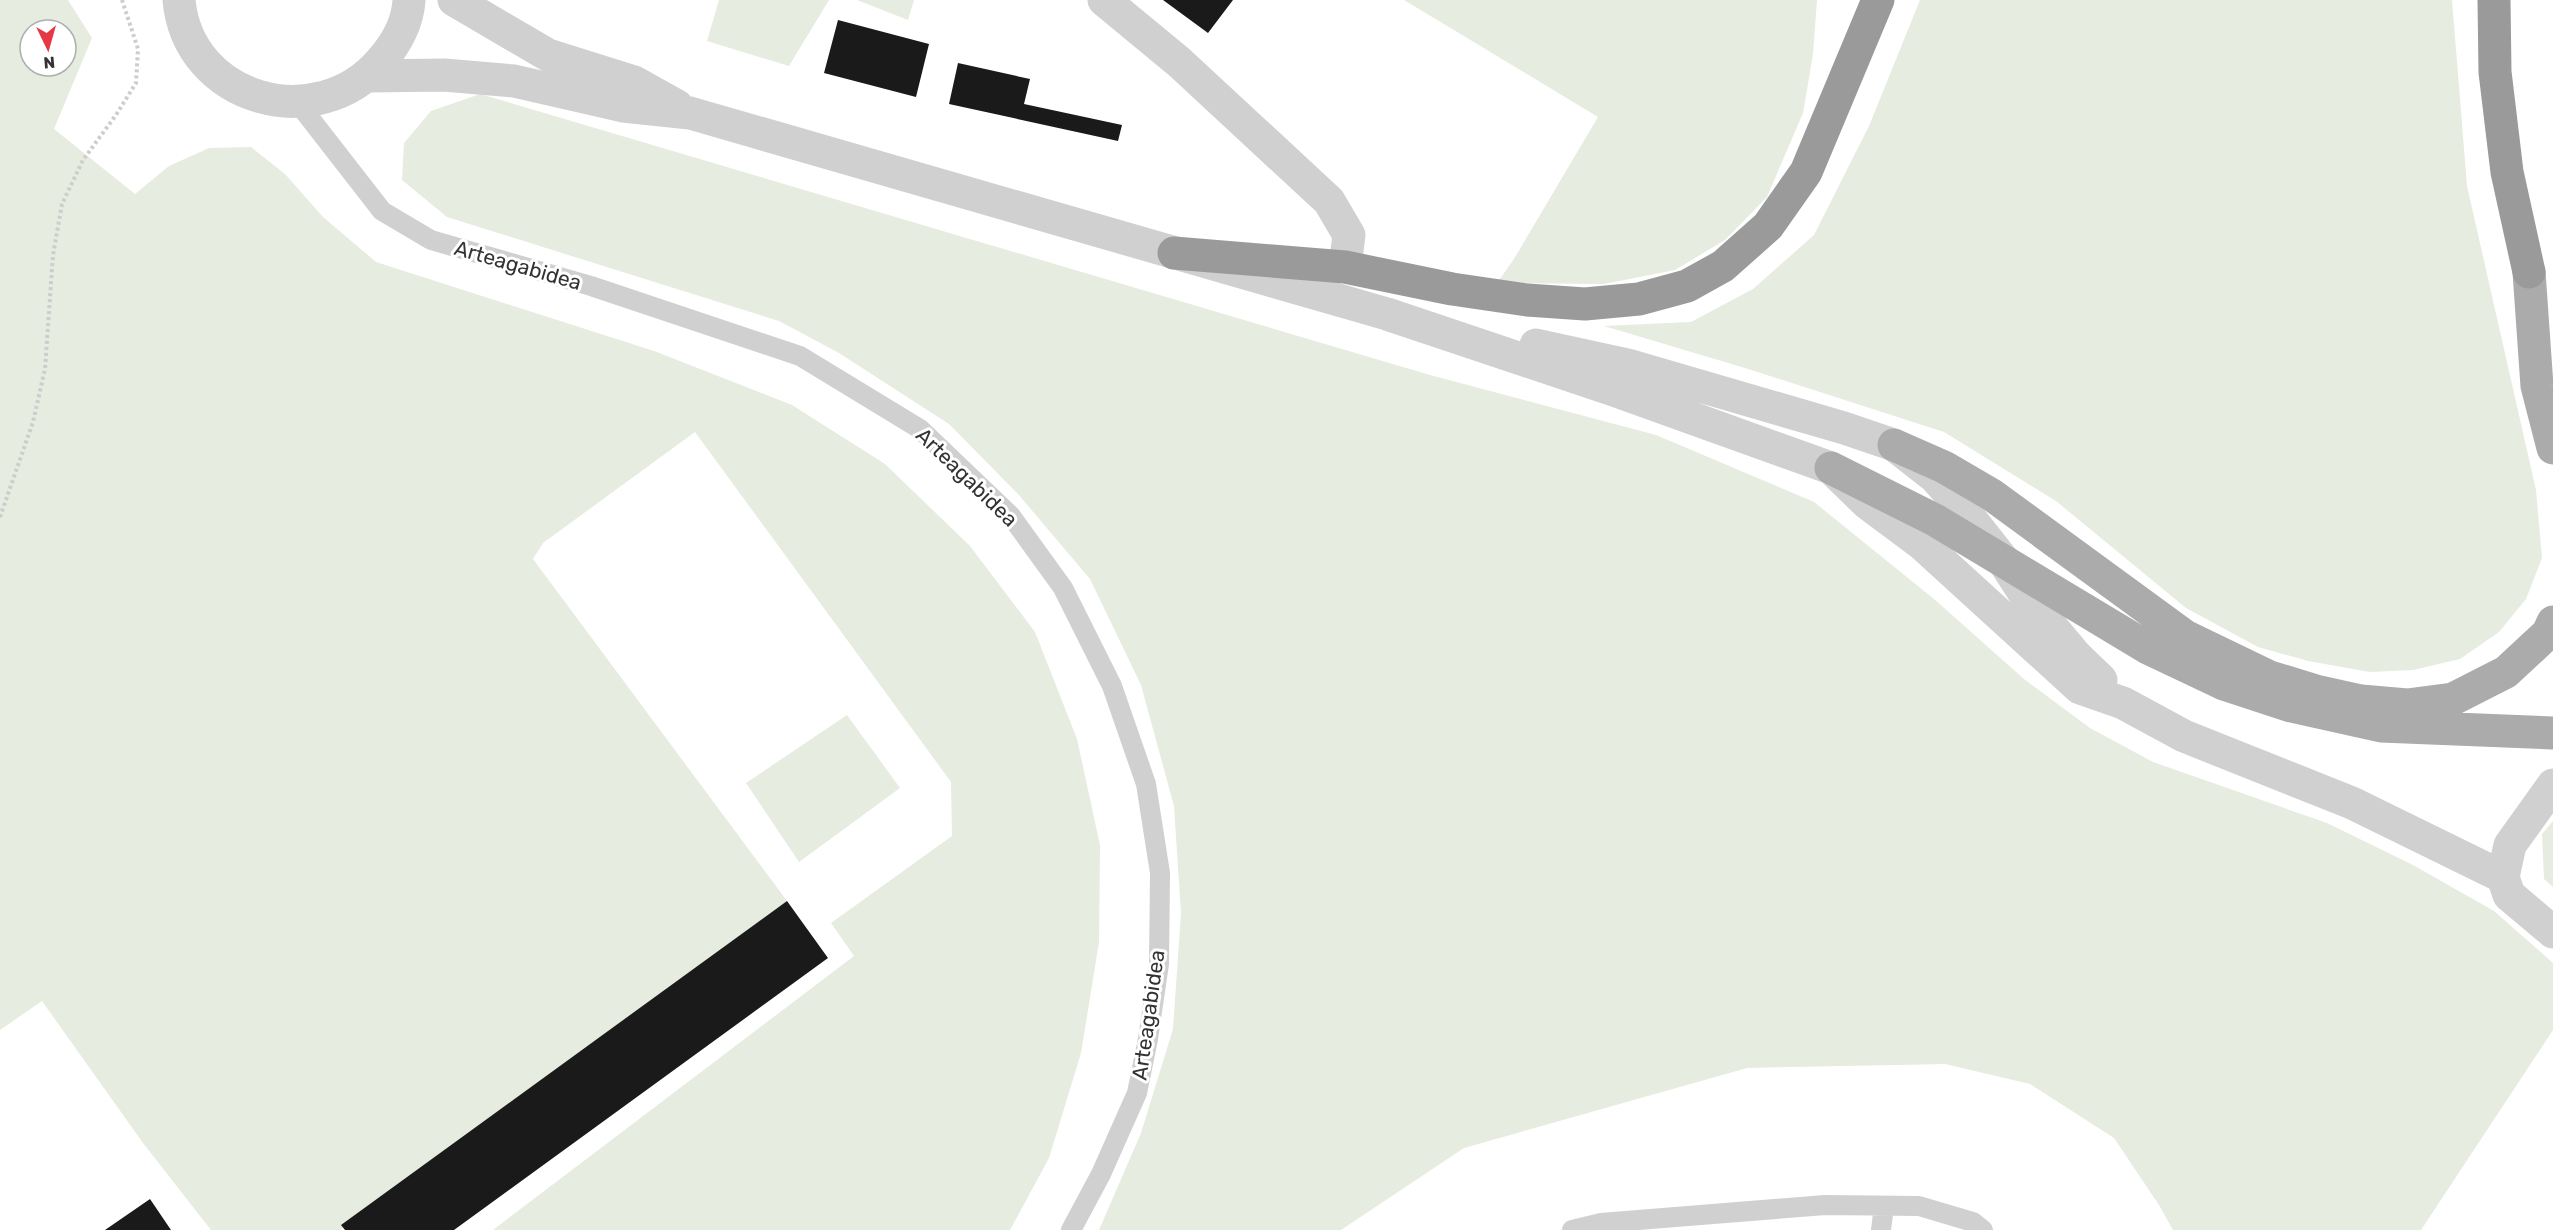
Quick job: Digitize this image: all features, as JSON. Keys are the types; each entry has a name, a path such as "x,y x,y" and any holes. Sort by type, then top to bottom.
{"highway":[{"path":"1174,253 1345,267 1484,294 1585,304 1639,299 1687,286 1723,266 1768,226 1806,172 1878,0"},
{"path":"2494,0 2495,72 2507,172 2529,272"}],"main road":[{"path":"2529,272 2553,339"},
{"path":"2529,272 2537,386 2553,448"},
{"path":"1894,445 1944,467 1992,495 2185,636 2270,677 2316,691 2361,701 2407,705 2453,699 2506,672 2548,633 2553,622"},
{"path":"1831,468 1935,520 2148,648 2224,684 2291,706 2381,726 2553,733"}],"street":[{"path":"179,0 180,12 192,42 212,69 237,88 266,100 298,103 335,96 369,76 393,47 408,11 409,0"},
{"path":"454,0 548,55 634,82 690,112"},
{"path":"1104,0 1179,62 1329,201 1349,235 1345,267"},
{"path":"369,76 444,75 514,81 623,106 690,112 1387,314 1625,394 1831,468 1868,503 1922,544 2080,688 2123,703 2184,736 2352,803 2503,877"},
{"path":"1387,314 1628,364 1894,445 1935,477 2003,560 2028,599 2076,656 2123,703"},
{"path":"2553,785 2510,845 2503,877 2509,895 2553,932"}],"lane":[{"name":"Arteagabidea","path":"298,103 382,211 431,240 591,286 800,356 920,429 1011,516 1063,588 1112,686 1146,784 1160,873 1159,964 1148,1040 1137,1093 1101,1174 1071,1230"},
{"path":"1572,1230 1601,1223 1825,1205 1918,1206 1973,1222 1983,1230"},
{"path":"1881,1230 1884,1206"},
{"path":"1652,1230 1706,1215"}],"path":[{"path":"0,518 33,422 45,369 53,255 62,204 83,160 116,115 136,82 138,49 122,0"}],"shaded area":[{"path":"0,0 68,0 92,38 78,72 78,18 18,18 18,78 75,78 54,129 135,194 169,166 209,148 251,147 285,174 323,217 376,262 654,351 792,405 885,464 970,546 1035,632 1077,739 1100,845 1099,942 1081,1053 1049,1158 1010,1230 493,1230 854,956 831,923 952,836 951,782 695,432 543,543 533,559 787,901 340,1230 211,1230 143,1143 42,1001 0,1030"},
{"path":"719,0 829,0 789,66 707,41"},
{"path":"857,0 914,0 908,20"},
{"path":"1404,0 1817,0 1813,54 1803,113 1767,197 1725,240 1675,270 1604,284 1497,283 1514,259 1598,117"},
{"path":"1920,0 2452,0 2467,186 2536,490 2542,558 2526,599 2499,632 2460,659 2413,670 2370,672 2308,661 2258,647 2186,608 2056,501 1944,432 1745,368 1604,326 1691,322 1753,289 1814,235 1869,126"},
{"path":"480,94 1430,375 1656,435 1814,502 1934,599 2024,679 2090,728 2153,762 2327,823 2413,865 2494,911 2553,963 2553,1030 2421,1230 2173,1230 2114,1138 2030,1084 1945,1064 1747,1068 1464,1148 1341,1230 1099,1230 1141,1133 1173,1029 1181,913 1174,806 1141,685 1090,579 1018,494 949,424 839,353 779,321 447,217 402,180 404,143 431,111"},
{"path":"847,715 900,788 799,862 746,783"},
{"path":"2553,821 2553,887 2544,879 2542,834"}],"building":[{"path":"1163,0 1233,0 1208,33"},
{"path":"838,20 929,44 916,97 824,73"},
{"path":"958,63 1030,79 1024,104 1122,125 1118,141 949,104"},
{"path":"787,901 828,958 454,1230 345,1230 341,1225"},
{"path":"150,1199 171,1230 105,1230"}]}
